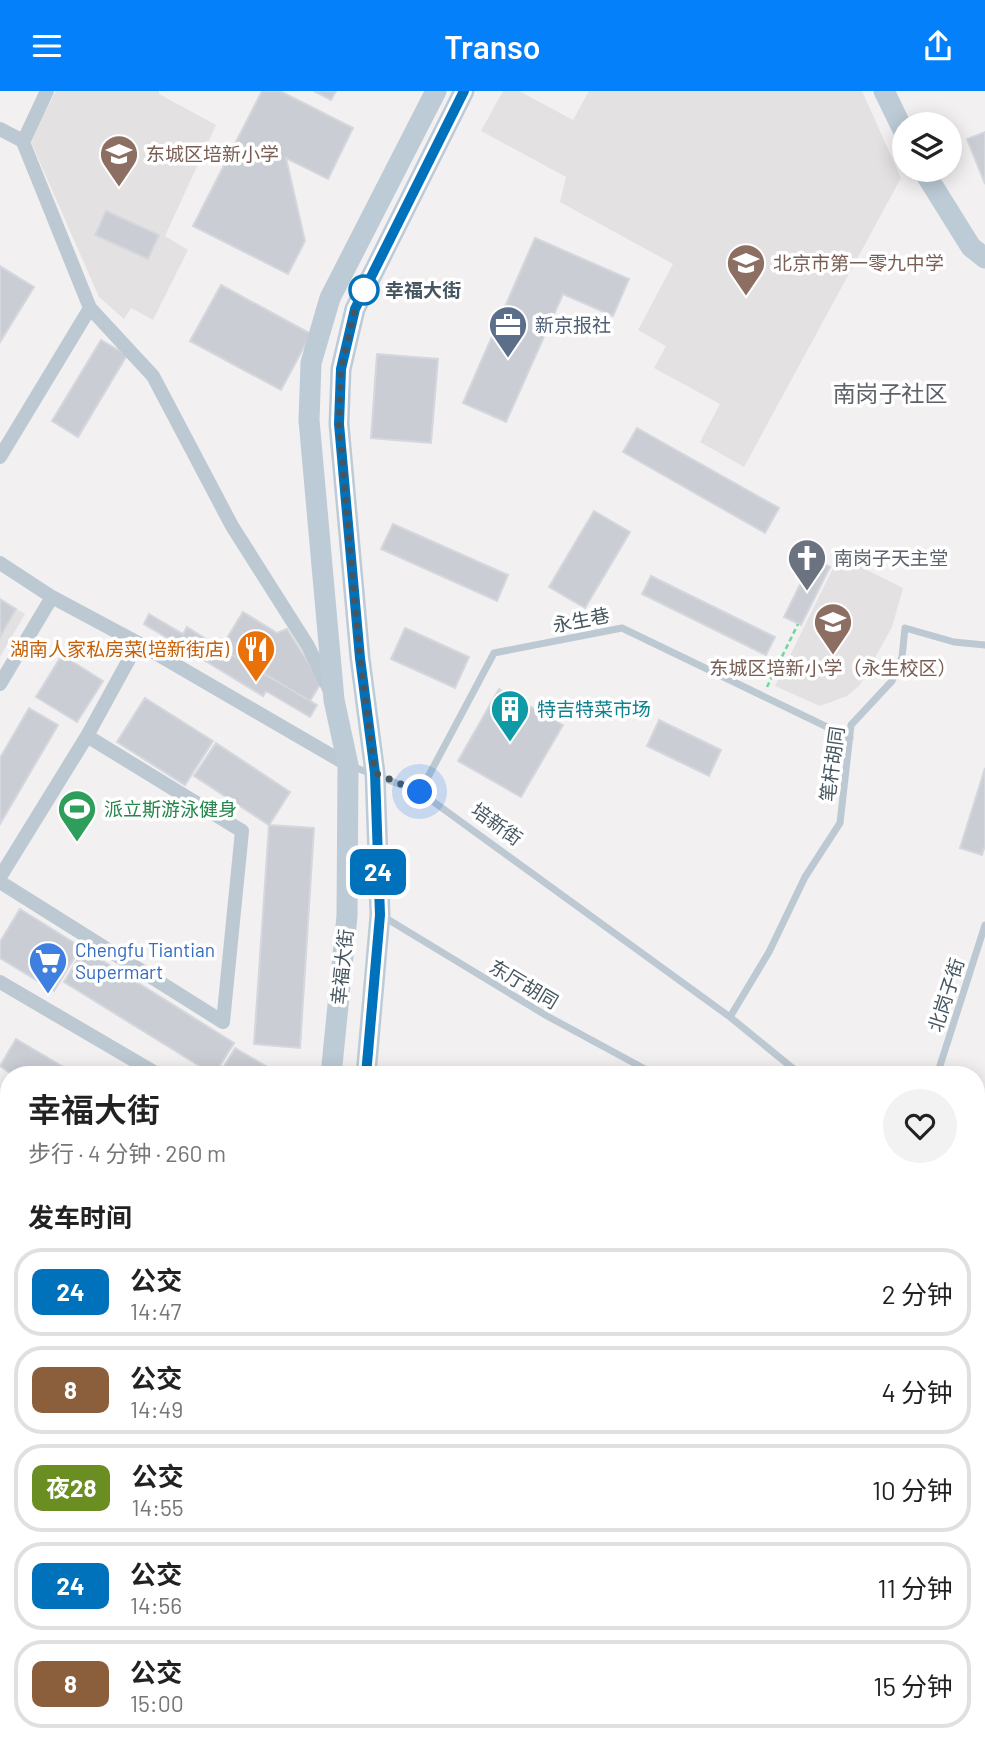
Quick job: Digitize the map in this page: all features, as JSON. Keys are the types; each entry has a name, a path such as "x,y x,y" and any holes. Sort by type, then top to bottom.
{"main road":[{"name":"幸福大街","path":"332,1066 347,916 348,765 334,700 309,420 311,363 330,298 436,91"},
{"name":"幸福大街","path":"367,1066 380,915 375,773 360,658 339,424 341,369 355,309 464,91"},
{"path":"884,91 894,112"},
{"path":"930,182 971,247 985,258"}],"street":[{"path":"23,141 47,91"},
{"path":"0,129 23,141 90,308 153,376 232,526 308,646 334,700"},
{"path":"0,457 90,308"},
{"name":"培新街","path":"0,563 52,597 138,643 348,765"},
{"path":"0,684 52,597"},
{"path":"86,736 242,831 223,1022 0,879 138,643"},
{"path":"0,982 144,1066"}],"lane":[{"name":"永生巷","path":"420,792 494,653 622,628 850,739"},
{"name":"笔杆胡同","path":"730,1017 769,953 804,877 840,823 853,719 892,681 902,657 905,628 954,642 985,645"},
{"name":"培新街","path":"348,765 420,792 730,1017 790,1066"},
{"name":"东厅胡同","path":"380,915 547,1016 639,1066"},
{"name":"北岗子街","path":"940,1066 985,925"}],"path":[{"path":"762,696 799,624"}],"shaded area":[{"name":"东城区培新小学","path":"56,91 159,91 159,94 216,125 165,236 188,250 153,320 131,308 124,319 99,297 30,140"},
{"name":"北京市第一零九中学","path":"503,91 519,91 573,120 589,91 862,91 892,158 892,182 899,182 744,467 700,442 720,404 654,368 666,346 638,330 673,264 560,202 566,177 481,131"},
{"name":"东城区培新小学（永生校区）","path":"839,556 903,588 892,627 860,685 847,696 820,706 775,686"},
{"path":"0,599 25,614 0,657"}],"building":[{"path":"262,91 280,91 353,128 328,179 286,158 305,241 288,274 193,226"},
{"path":"314,91 336,91 331,100"},
{"path":"985,132 985,184 967,139"},
{"path":"106,211 159,235 148,259 95,235"},
{"name":"新京报社","path":"535,238 629,279 613,316 563,294 506,422 463,403"},
{"path":"0,266 34,287 0,342"},
{"path":"221,285 311,334 281,390 190,341"},
{"path":"101,340 127,355 78,437 52,421"},
{"path":"377,354 438,359 431,443 371,438"},
{"path":"637,428 779,508 765,533 623,452"},
{"path":"594,511 630,532 585,608 549,587"},
{"path":"393,524 508,575 497,601 381,549"},
{"name":"南岗子天主堂","path":"813,558 830,567 801,625 784,617"},
{"path":"651,576 775,637 766,655 642,594"},
{"path":"0,599 16,609 0,637"},
{"path":"243,612 277,633 287,629 321,683 310,701 221,648"},
{"path":"149,614 183,634 187,627 217,646 207,662 144,624"},
{"path":"405,628 469,657 455,688 391,659"},
{"path":"217,646 317,705 310,717 266,691 263,696 207,662"},
{"path":"62,655 103,681 77,722 36,697"},
{"name":"特吉特菜市场","path":"499,689 563,725 521,797 458,761"},
{"path":"145,698 213,741 185,785 117,742"},
{"path":"29,708 58,725 0,824 0,758"},
{"path":"659,720 721,750 709,776 647,746"},
{"path":"216,743 290,792 269,825 194,776"},
{"path":"985,768 985,845 982,855 960,848"},
{"path":"269,825 314,828 300,1048 254,1044"},
{"path":"20,909 81,947 54,991 0,958 0,942"},
{"path":"84,949 234,1043 220,1066 199,1066 64,982"},
{"path":"16,1039 62,1066 0,1066"},
{"path":"235,1048 266,1066 224,1066"}],"bus line":[{"name":"24","path":"367,1066 380,915 375,773 360,658 339,424 341,369 355,309 464,91"}],"place":[{"name":"东城区培新小学","path":"119,188"},
{"name":"幸福大街","path":"364,290"},
{"name":"北京市第一零九中学","path":"746,297"},
{"name":"新京报社","path":"508,359"},
{"name":"南岗子天主堂","path":"807,592"},
{"name":"东城区培新小学（永生校区）","path":"833,656"},
{"name":"湖南人家私房菜(培新街店)","path":"256,683"},
{"name":"特吉特菜市场","path":"510,743"},
{"name":"派立斯游泳健身","path":"77,843"},
{"name":"Chengfu Tiantian Supermart","path":"48,995"}],"district":[{"name":"南岗子社区","path":"890,394"}],"route":[{"path":"364,290 365,288 355,309 341,369 339,424 360,658 375,773 420,792"}]}
